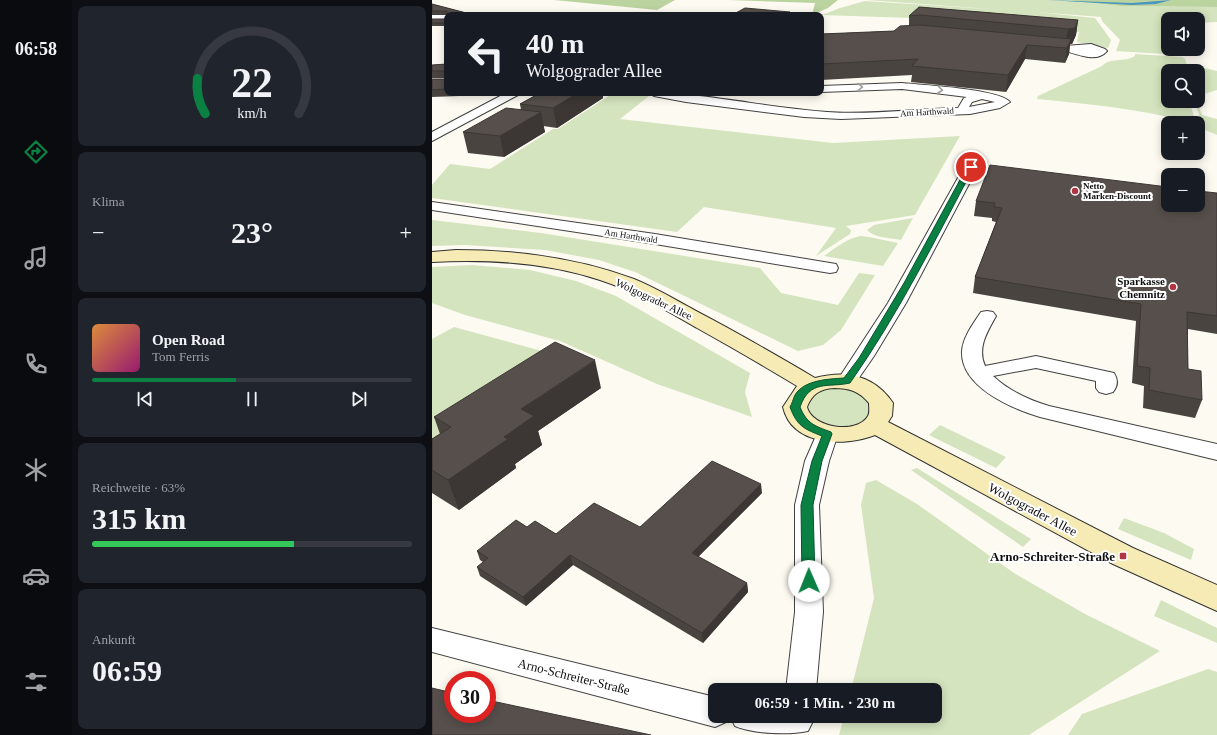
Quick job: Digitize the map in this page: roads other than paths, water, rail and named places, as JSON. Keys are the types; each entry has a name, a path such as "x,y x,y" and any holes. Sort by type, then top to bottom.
{"main road":[{"name":"Wolgograder Allee","path":"432,257 456,255 517,258 576,267 629,284 718,331 813,386"},
{"path":"847,381 860,384 874,393 881,403 880,416 873,424 865,429 848,434 827,434 811,428 800,419 795,407 799,396 813,386 826,382 847,381"},
{"name":"Wolgograder Allee","path":"873,424 1123,556 1217,599"}],"street":[{"path":"432,18 444,18"},
{"path":"1034,45 1068,48"},
{"name":"Am Harthwald","path":"677,96 812,114 871,115 962,110 997,106 1004,102 986,95 902,86 824,89"},
{"name":"Am Harthwald","path":"962,110 968,100 986,95"},
{"path":"432,137 508,96"},
{"path":"847,381 863,359 908,283 971,167"},
{"name":"Am Harthwald","path":"432,206 635,236 830,268"},
{"path":"987,316 973,342 972,355 979,373 993,387 1008,397 1037,409 1177,441 1217,452"},
{"path":"979,373 1036,362 1106,377 1106,388"},
{"path":"802,683 809,612 807,505 817,461 827,434"},
{"name":"Arno-Schreiter-Straße","path":"432,640 708,710"}],"waterway":[{"path":"1049,0 1132,4 1156,3 1169,0"}],"place":[{"name":"Netto Marken-Discount","path":"1075,191"},
{"name":"Sparkasse Chemnitz","path":"1173,287"},
{"name":"Arno-Schreiter-Straße","path":"1123,556"}]}
